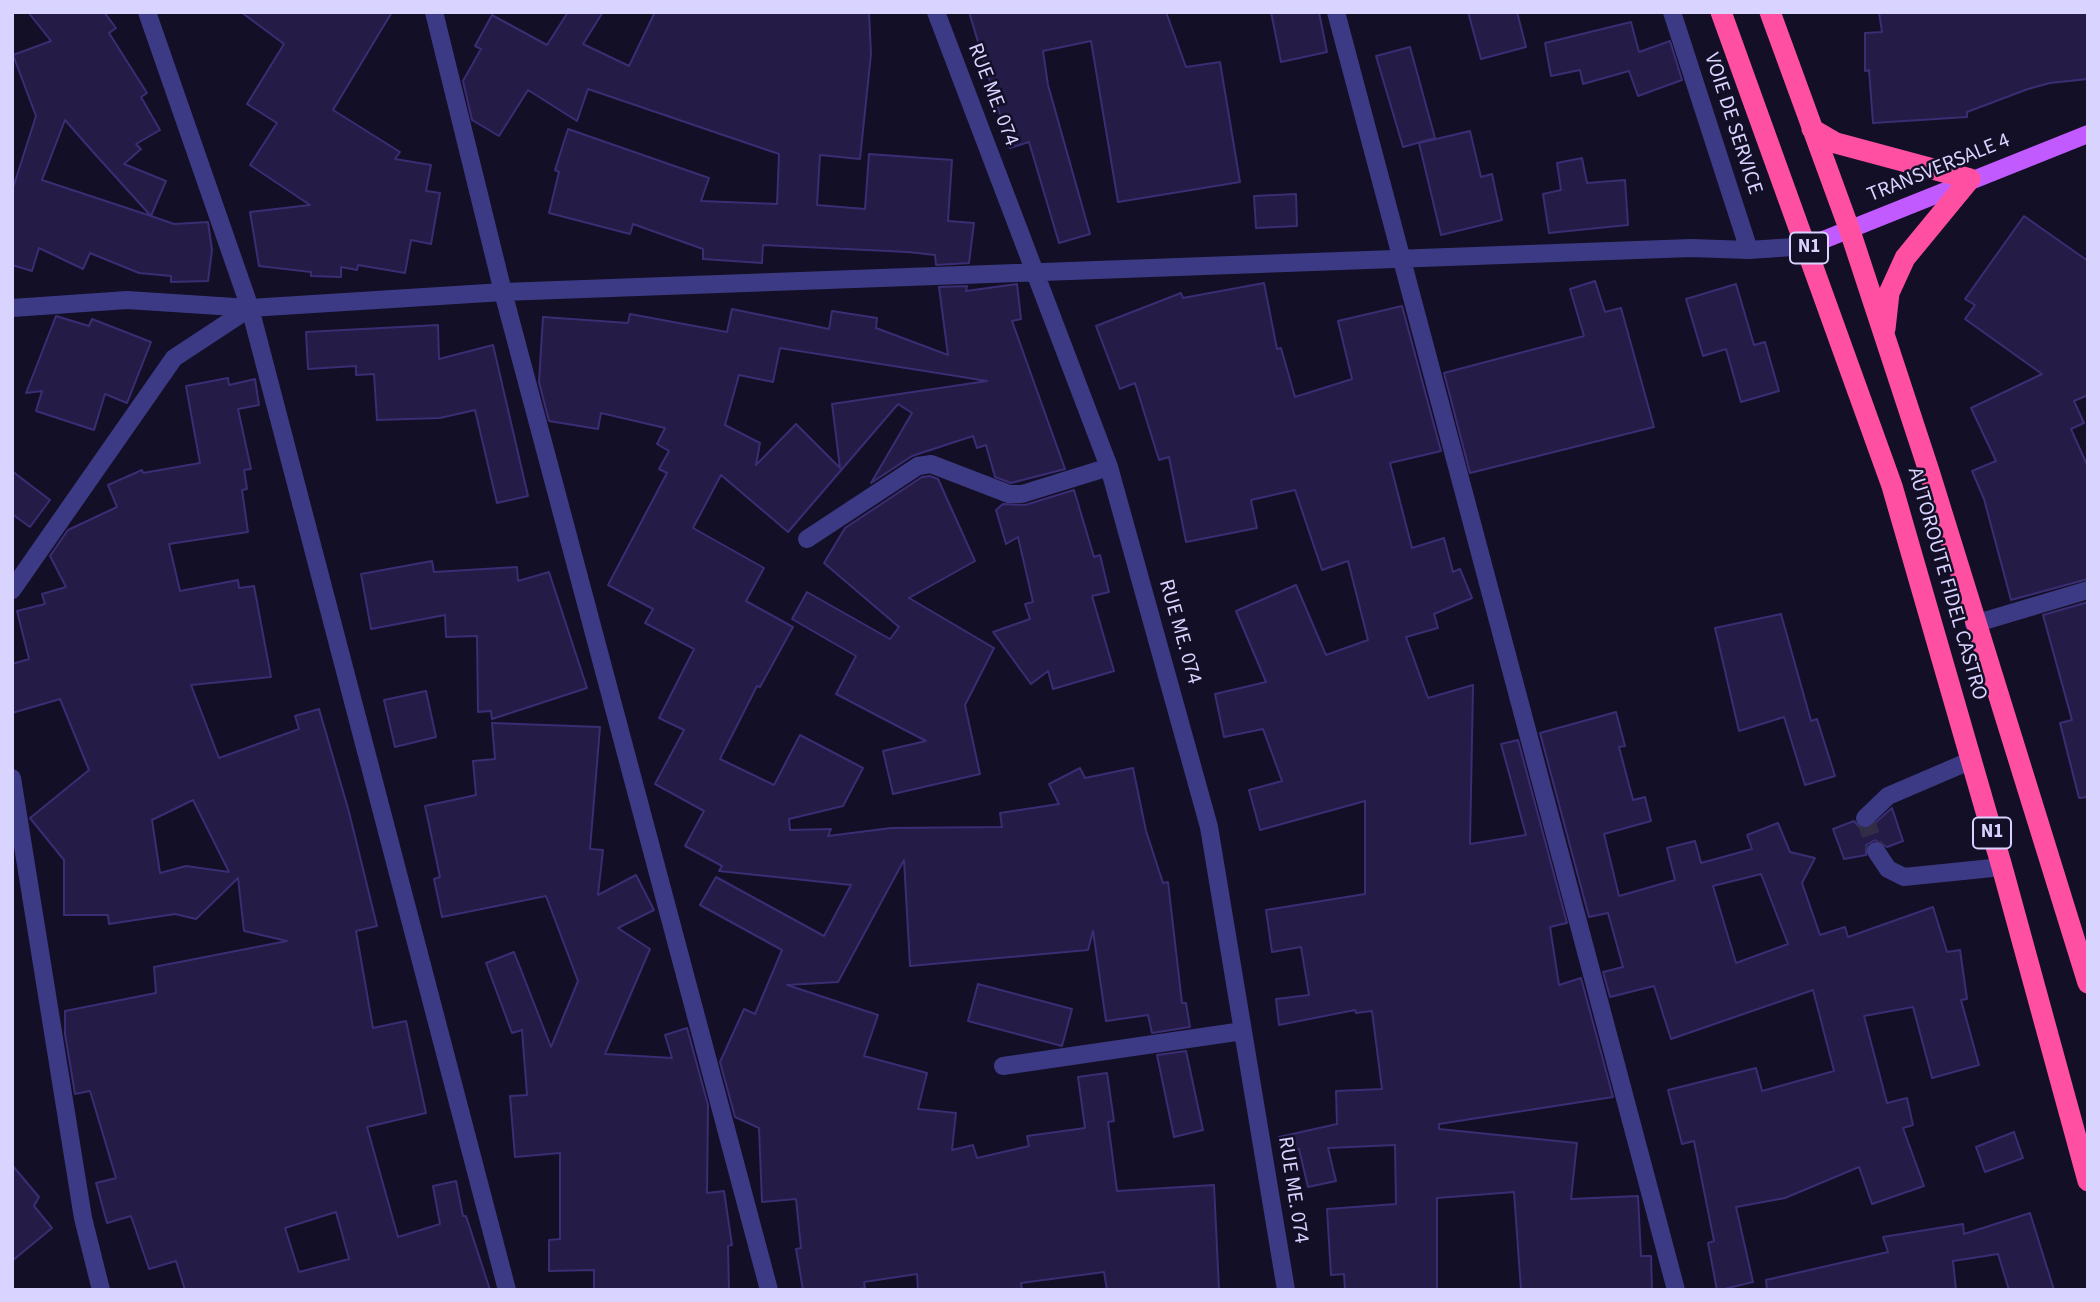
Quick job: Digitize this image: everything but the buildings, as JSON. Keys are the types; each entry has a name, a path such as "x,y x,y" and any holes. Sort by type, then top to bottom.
{"highway":[{"name":"AUTOROUTE FIDEL CASTRO","path":"1721,12 1892,485 1972,760 2088,1181"},
{"name":"AUTOROUTE FIDEL CASTRO","path":"1770,12 1850,231 2088,983"},
{"path":"1812,129 1836,143 1970,179 1905,258 1889,293 1884,338"}],"main road":[{"name":"TRANSVERSALE 4","path":"1808,247 1970,179 2088,134"}],"street":[{"path":"147,12 250,308 507,1290"},
{"path":"434,12 503,292 769,1290"},
{"name":"RUE ME. 074","path":"936,12 1109,467 1209,827 1286,1290"},
{"path":"1336,12 1676,1290"},
{"name":"VOIE DE SERVICE","path":"1672,12 1749,250"},
{"path":"12,309 127,300 250,308 503,292 1691,248 1749,250 1808,247"},
{"path":"12,590 174,358 250,308"},
{"path":"807,539 918,466 931,464 1009,494 1022,494 1109,467"},
{"path":"1975,624 2088,590"},
{"path":"1864,818 1888,796 1972,760"},
{"path":"12,778 83,1218 101,1290"},
{"path":"1876,852 1888,869 1903,877 2002,867"},
{"path":"1003,1066 1243,1031"}],"tunnel":[{"path":"1865,818 1876,851"}]}
